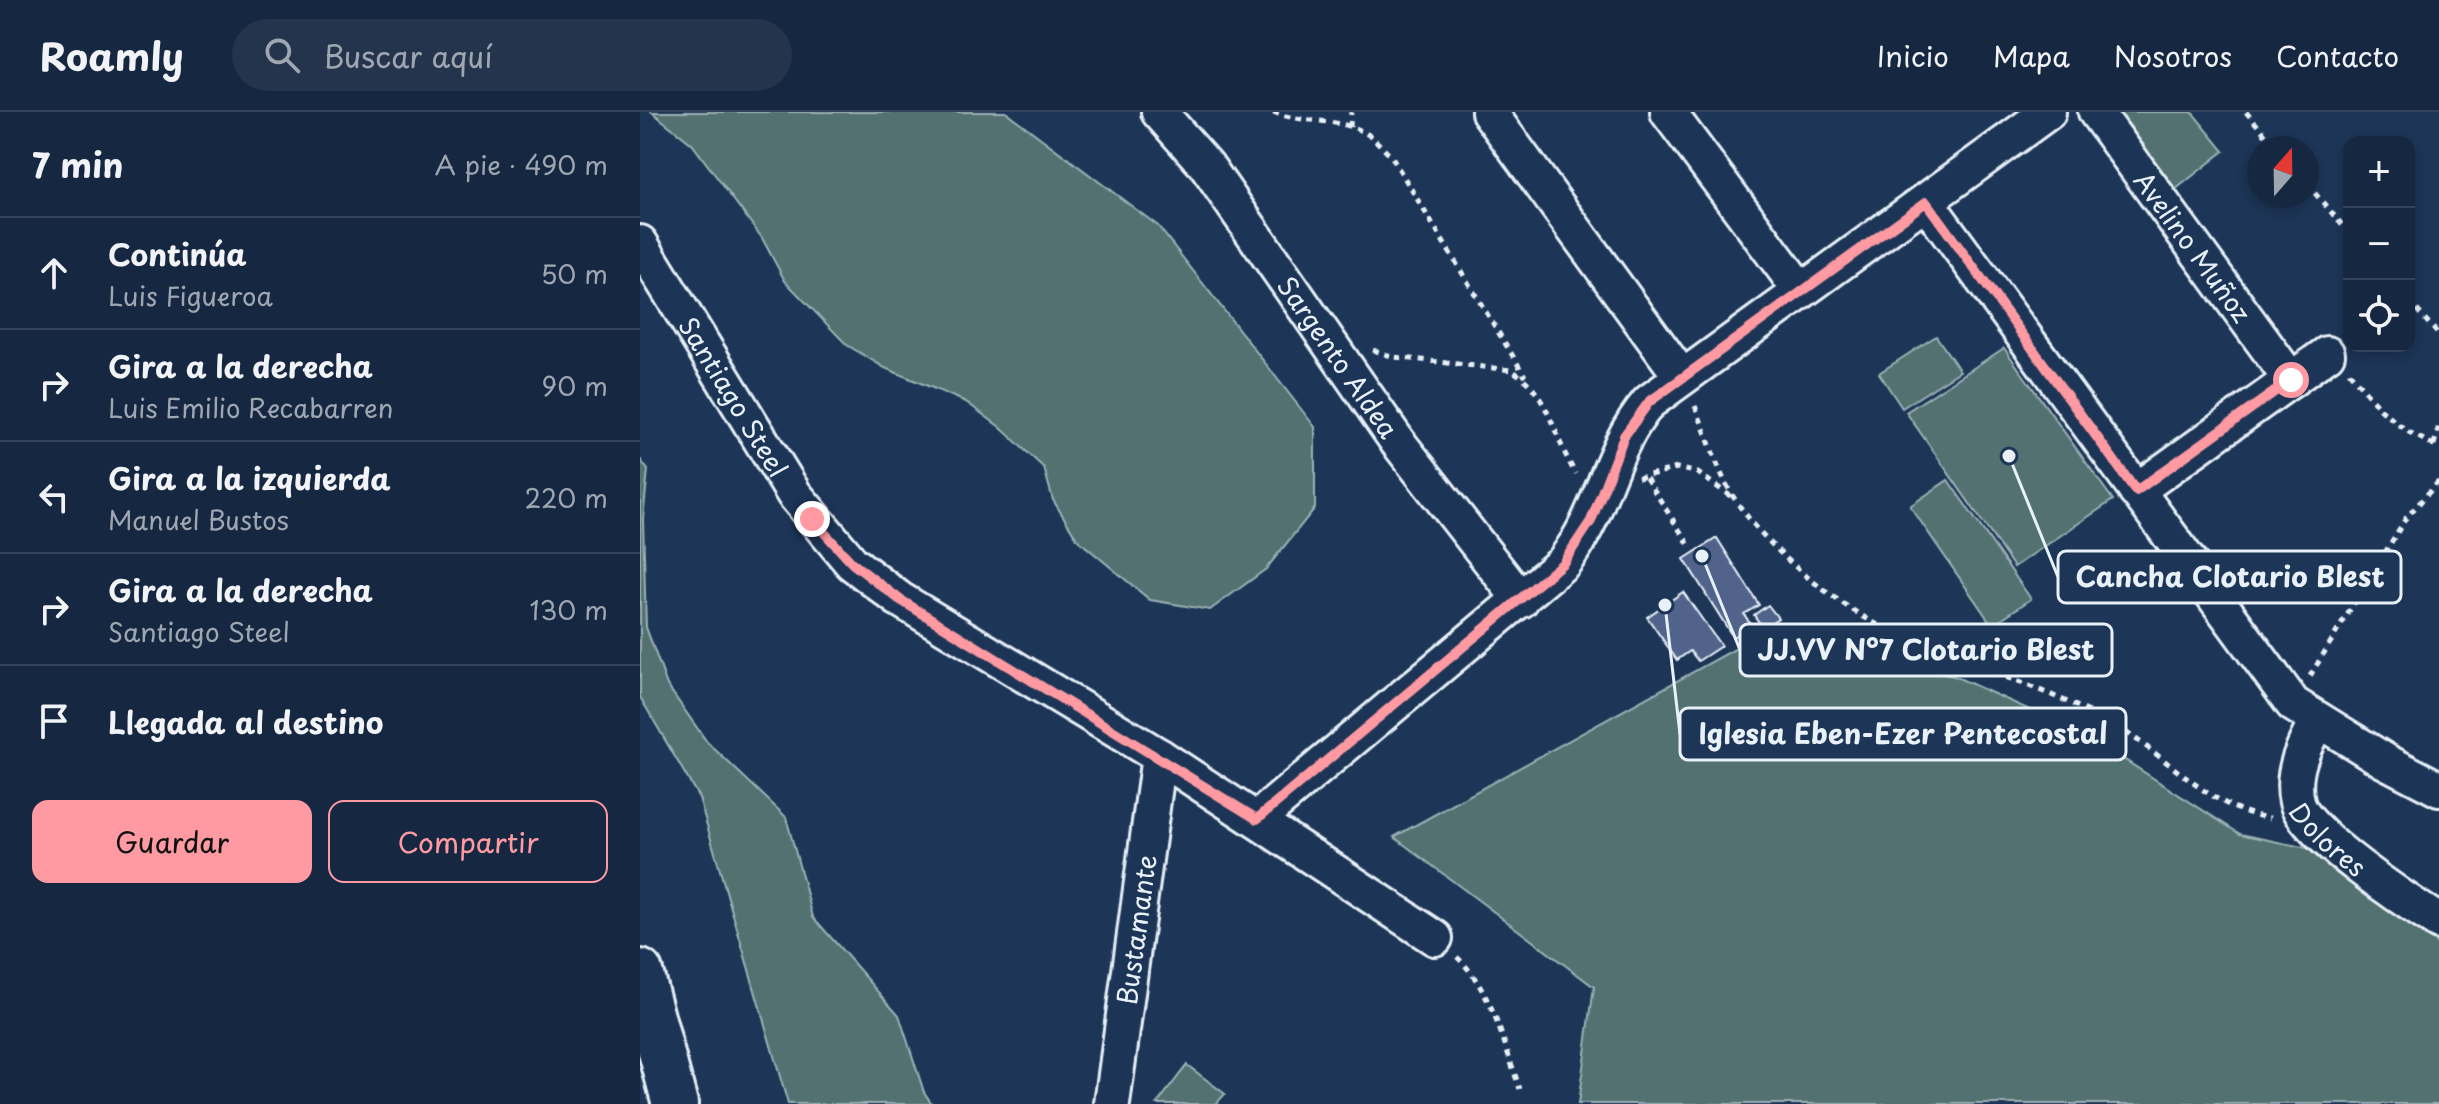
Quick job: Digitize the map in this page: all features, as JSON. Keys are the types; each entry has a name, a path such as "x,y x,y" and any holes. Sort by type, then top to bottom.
{"street":[{"name":"Sargento Aldea","path":"1159,112 1206,165 1397,441 1521,600"},
{"path":"1489,112 1681,376"},
{"path":"1668,112 1801,291"},
{"path":"1257,819 1563,563 1579,543 1602,499 1615,455 1635,418 1649,402 2048,112"},
{"name":"Avelino Muñoz","path":"2096,112 2291,380"},
{"path":"1926,202 2136,491 2306,712 2439,789"},
{"name":"Santiago Steel","path":"640,243 794,494 852,563 899,599 1159,756 1435,938"},
{"path":"2136,491 2327,354"},
{"name":"Dolores","path":"2306,712 2303,746 2295,774 2297,805 2310,823 2337,849 2439,922"},
{"name":"Bustamante","path":"1112,1104 1159,756"},
{"path":"640,972 646,1024 675,1104"}],"path":[{"path":"1273,112 1291,119 1350,127 1368,134 1391,156 1548,410 1561,449 1577,475 1646,478 1677,468 1698,473 1735,499"},
{"path":"1350,127 1351,112"},
{"path":"2246,112 2267,136"},
{"path":"2319,198 2343,226"},
{"path":"2415,308 2439,335"},
{"path":"1326,335 1394,357 1486,365 1511,370 1527,379"},
{"path":"2327,354 2359,381 2381,410 2407,431 2437,446 2439,425"},
{"path":"1681,376 1735,499 1774,547 1871,622 1900,636 2064,698 2130,733 2195,785 2225,803 2255,816 2310,823"},
{"path":"1646,478 1691,548"},
{"path":"2306,712 2406,518 2439,481"},
{"path":"1435,938 1472,972 1520,1089"}],"green space":[{"path":"652,112 1006,112 1158,226 1315,427 1315,508 1266,569 1210,610 1150,600 1078,540 1053,500 1044,468 1000,427 966,402 885,368 847,345 785,281 762,238 692,144"},
{"path":"2115,112 2192,112 2224,151 2171,193"},
{"path":"1936,336 1960,371 1902,408 1879,373"},
{"path":"2004,348 2113,500 2014,567 1906,412"},
{"path":"640,459 648,470 643,519 646,627 667,685 707,742 786,817 813,917 899,1015 924,1092 932,1104 788,1104 699,798 640,697"},
{"path":"1948,480 2031,599 1992,625 1910,506"},
{"path":"1751,640 1954,676 2086,735 2240,834 2307,848 2439,945 2439,1104 1578,1104 1594,987 1394,837"},
{"path":"1187,1065 1225,1094 1216,1104 1157,1104"}],"building":[{"path":"1717,538 1759,605 1744,614 1751,625 1733,637 1684,559"},
{"path":"1683,592 1721,646 1698,661 1690,651 1677,660 1647,617"},
{"path":"1768,605 1778,618 1763,628 1754,615"}],"place":[{"name":"Cancha Clotario Blest","path":"2009,456"},
{"name":"JJ.VV N°7 Clotario Blest","path":"1702,556"},
{"name":"Iglesia Eben-Ezer Pentecostal","path":"1665,605"}],"route":[{"path":"812,519 852,563 899,599 1257,819 1563,563 1579,543 1602,499 1624,436 1635,418 1664,388 1926,202 2136,491 2291,380"}]}
